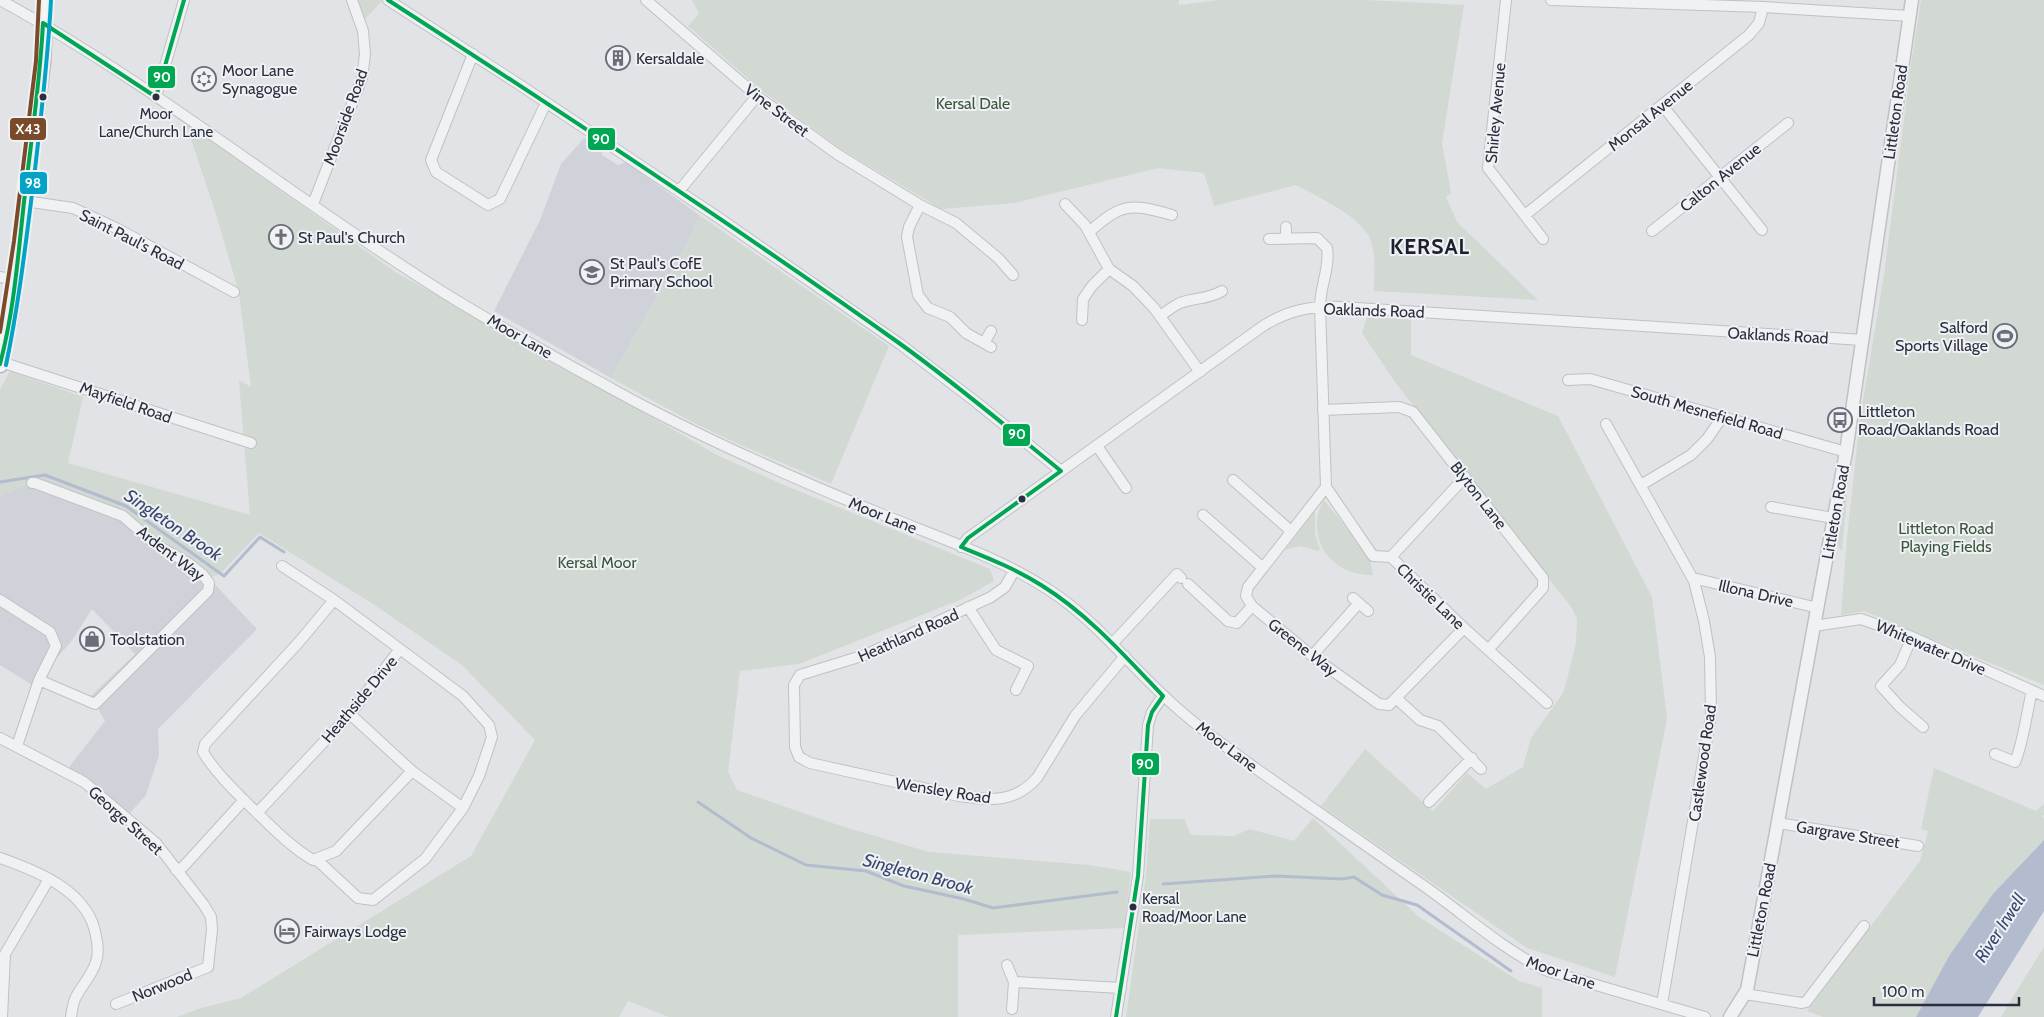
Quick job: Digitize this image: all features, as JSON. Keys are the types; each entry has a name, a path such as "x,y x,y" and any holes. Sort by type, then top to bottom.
{"highway":[{"path":"0,363 7,278 24,201 42,62 45,0"}],"street":[{"name":"Moor Lane","path":"0,0 43,23 156,96 447,294 615,390 681,426 749,458 961,547 1014,571 1051,591 1091,622 1163,696 1215,739 1428,889 1522,958 1545,970 1705,1017"},
{"path":"156,96 184,0"},
{"name":"Moorside Road","path":"313,204 362,78 365,54 363,30 352,0"},
{"path":"388,0 679,191 900,344 976,402 1061,471"},
{"name":"Vine Street","path":"646,0 757,96 837,154 920,205 956,223 1009,263 1013,275"},
{"name":"Shirley Avenue","path":"1506,0 1488,168 1543,239"},
{"path":"1551,0 1768,5 1910,16"},
{"name":"Littleton Road","path":"1730,1017 1746,994 1846,452 1912,0"},
{"name":"Monsal Avenue","path":"1525,215 1749,35 1759,23 1768,5"},
{"path":"473,54 431,160 436,172 488,205 500,199 546,103"},
{"path":"679,191 757,96"},
{"path":"1662,105 1762,230"},
{"name":"Calton Avenue","path":"1652,231 1788,123"},
{"name":"Saint Paul's Road","path":"24,201 73,208 118,229 234,292"},
{"path":"1065,204 1085,225 1109,269 1133,286 1160,316 1200,372"},
{"path":"920,205 909,227 908,237 918,296 928,308 950,317 966,333 988,345 991,331"},
{"path":"1089,232 1107,216 1124,208 1143,207 1172,215"},
{"path":"1286,227 1286,239"},
{"path":"1269,239 1318,238 1327,248 1327,272 1320,292 1326,486"},
{"path":"1082,320 1083,299 1092,286 1109,269"},
{"path":"1160,316 1178,303 1211,297 1222,290"},
{"name":"Oaklands Road","path":"961,547 968,538 1276,318 1298,310 1320,307 1399,310 1863,340"},
{"name":"Mayfield Road","path":"0,363 251,443"},
{"name":"South Mesnefield Road","path":"1568,380 1590,379 1846,452"},
{"name":"Blyton Lane","path":"1323,410 1399,407 1412,412 1543,578 1543,588 1488,650"},
{"path":"1641,485 1691,456 1707,439 1723,416"},
{"name":"Castlewood Road","path":"1606,424 1694,581 1709,648 1711,715 1662,1004"},
{"path":"1097,446 1126,488"},
{"path":"1391,557 1465,477"},
{"path":"1233,480 1291,531"},
{"name":"Ardent Way","path":"32,483 123,516 155,544 188,563 205,576 209,583 208,591 95,704 39,680"},
{"name":"Greene Way","path":"1326,486 1262,568 1247,591 1247,600 1312,656 1378,704 1389,705 1396,698"},
{"name":"Christie Lane","path":"1326,486 1373,556 1391,557 1464,628 1547,702"},
{"path":"1770,507 1833,518"},
{"path":"1203,515 1262,568"},
{"path":"282,566 334,600 400,650"},
{"name":"Heathland Road","path":"794,685 800,675 865,655 968,607 1006,587 1014,571"},
{"path":"1113,643 1182,578 1228,621 1237,622 1252,606"},
{"name":"Illona Drive","path":"1694,581 1697,579 1818,608"},
{"path":"0,600 36,622 54,638 56,646 39,680 16,746"},
{"name":"Heathside Drive","path":"257,813 350,714 400,650 463,696 489,724 492,737 479,776 463,808 425,858 373,900 358,898 316,859 313,860 296,850 257,813 244,800 212,766 203,752 205,744 299,642 334,600"},
{"path":"1312,656 1356,601 1368,611"},
{"path":"968,607 996,650 1028,666 1016,690"},
{"name":"Whitewater Drive","path":"1814,626 1861,619 1912,637 2044,696"},
{"path":"1464,628 1396,698 1420,720 1438,726 1481,769"},
{"path":"1912,637 1900,665 1881,686 1900,707 1923,727"},
{"name":"Wensley Road","path":"794,685 795,748 799,757 804,761 959,796 984,799 1004,798 1022,792 1037,778 1075,716 1125,656"},
{"path":"1994,754 2015,762 2021,747 2024,721 2032,691"},
{"path":"1116,1017 1138,876 1148,725 1152,712 1163,696"},
{"path":"350,714 412,771 463,808"},
{"name":"George Street","path":"0,738 72,774 94,790 156,843 204,905 211,918 212,930 208,967"},
{"path":"1429,802 1472,758"},
{"path":"316,859 336,851 412,771"},
{"path":"176,870 183,867 244,800"},
{"name":"Gargrave Street","path":"1778,823 1918,846"},
{"path":"0,858 29,868 66,890 92,919 97,937 98,955 96,964 87,982 77,995 71,1017"},
{"path":"2,1017 5,954 49,879"},
{"path":"1746,994 1802,1003 1806,1002 1864,926"},
{"path":"1007,966 1014,982 1012,1010"},
{"name":"Norwood","path":"116,1004 208,967"},
{"path":"1014,982 1121,988"}],"shaded area":[{"name":"St Paul's CofE Primary School","path":"584,138 602,147 602,155 618,165 626,162 699,215 692,234 611,378 494,311 540,220 561,164"},
{"path":"45,477 123,513 207,576 257,629 158,729 159,755 146,795 130,813 69,767 105,721 91,696 135,654 92,609 71,642 32,685 0,665 0,496"}],"green space":[{"path":"358,0 381,0 382,1 365,19"},
{"name":"Kersal Dale","path":"692,0 1179,0 1179,5 1220,0 1365,0 1464,5 1442,143 1451,193 1446,197 1457,222 1538,300 1374,291 1375,264 1372,243 1364,229 1337,207 1296,185 1214,206 1204,173 1158,168 1014,203 941,209 841,149 761,90 688,26 699,14"},
{"name":"Littleton Road Playing Fields","path":"1921,0 2044,0 2044,685 1864,611 1841,615 1860,419 1884,275"},
{"name":"Kersal Moor","path":"186,124 397,273 545,355 717,455 779,483 990,569 994,581 962,599 799,664 740,671 728,772 737,790 838,825 929,852 1089,865 1131,872 1124,928 958,935 958,1017 669,1017 628,1001 619,1017 177,1017 198,1009 241,998 471,856 535,740 462,665 373,604 259,533 220,574 209,578 123,513 45,478 0,496 0,389 10,371 83,397 68,463 250,515 239,380 251,387 239,293 216,214"},
{"path":"699,215 889,346 831,484 694,423 611,378 692,234"},
{"path":"1367,317 1411,319 1411,355 1558,416 1652,597 1667,719 1615,977 1527,948 1321,806 1365,749 1433,811 1467,773 1486,789 1523,767 1531,738 1563,693 1576,643 1577,619 1572,608 1395,382 1362,333"},
{"path":"1844,495 1847,496 1842,551 1837,545 1836,540"},
{"path":"1324,500 1369,556 1373,575 1351,572 1341,567 1326,554 1318,534 1317,522"},
{"path":"1315,511 1315,535 1320,549 1318,551 1301,546 1285,550"},
{"path":"1934,768 2036,811 2044,804 2044,815 2042,816 2044,818 2044,840 2021,864 1949,956 1916,1017 1823,1017 1807,1011 1920,861 1928,831 1921,829"},
{"path":"1313,818 1419,917 1519,981 1542,988 1542,1017 1126,1017 1146,875 1150,819 1184,819 1191,835 1234,836 1250,829 1294,841"},
{"path":"2044,947 2044,1017 2001,1017 2006,1008"}],"water":[{"name":"River Irwell","path":"2044,840 2044,911 1978,1017 1916,1017 1949,956 1993,894"}],"waterway":[{"name":"Singleton Brook","path":"0,482 45,475 126,506 224,576 260,537 284,552"},
{"name":"Singleton Brook","path":"698,802 751,838 806,865 866,871 904,886 964,899 993,908 1117,892"},
{"name":"Singleton Brook","path":"1163,884 1276,876 1342,879 1354,877 1382,895 1417,905 1511,971"}],"transit line":[{"name":"X43","path":"0,332 14,241 36,61 39,0"},
{"name":"98","path":"6,365 25,249 34,178 51,0"},
{"name":"90","path":"43,23 156,97 184,0"},
{"name":"90","path":"388,0 645,168 899,343 1061,471 968,538 961,547 1022,574 1058,596 1105,636 1163,696 1152,712 1148,725 1138,876 1116,1017"},
{"name":"90","path":"0,364 9,324 15,283 38,90 43,23"}],"place":[{"name":"Kersaldale","path":"618,58"},
{"name":"Moor Lane Synagogue","path":"204,79"},
{"name":"Moor Lane/Church Lane","path":"156,97"},
{"name":"St Paul's Church","path":"281,237"},
{"name":"St Paul's CofE Primary School","path":"592,272"},
{"name":"Salford Sports Village","path":"2005,336"},
{"name":"Littleton Road/Oaklands Road","path":"1840,420"},
{"name":"Toolstation","path":"92,639"},
{"name":"Kersal Road/Moor Lane","path":"1133,907"},
{"name":"Fairways Lodge","path":"287,931"}],"district":[{"name":"KERSAL","path":"1430,247"}]}
